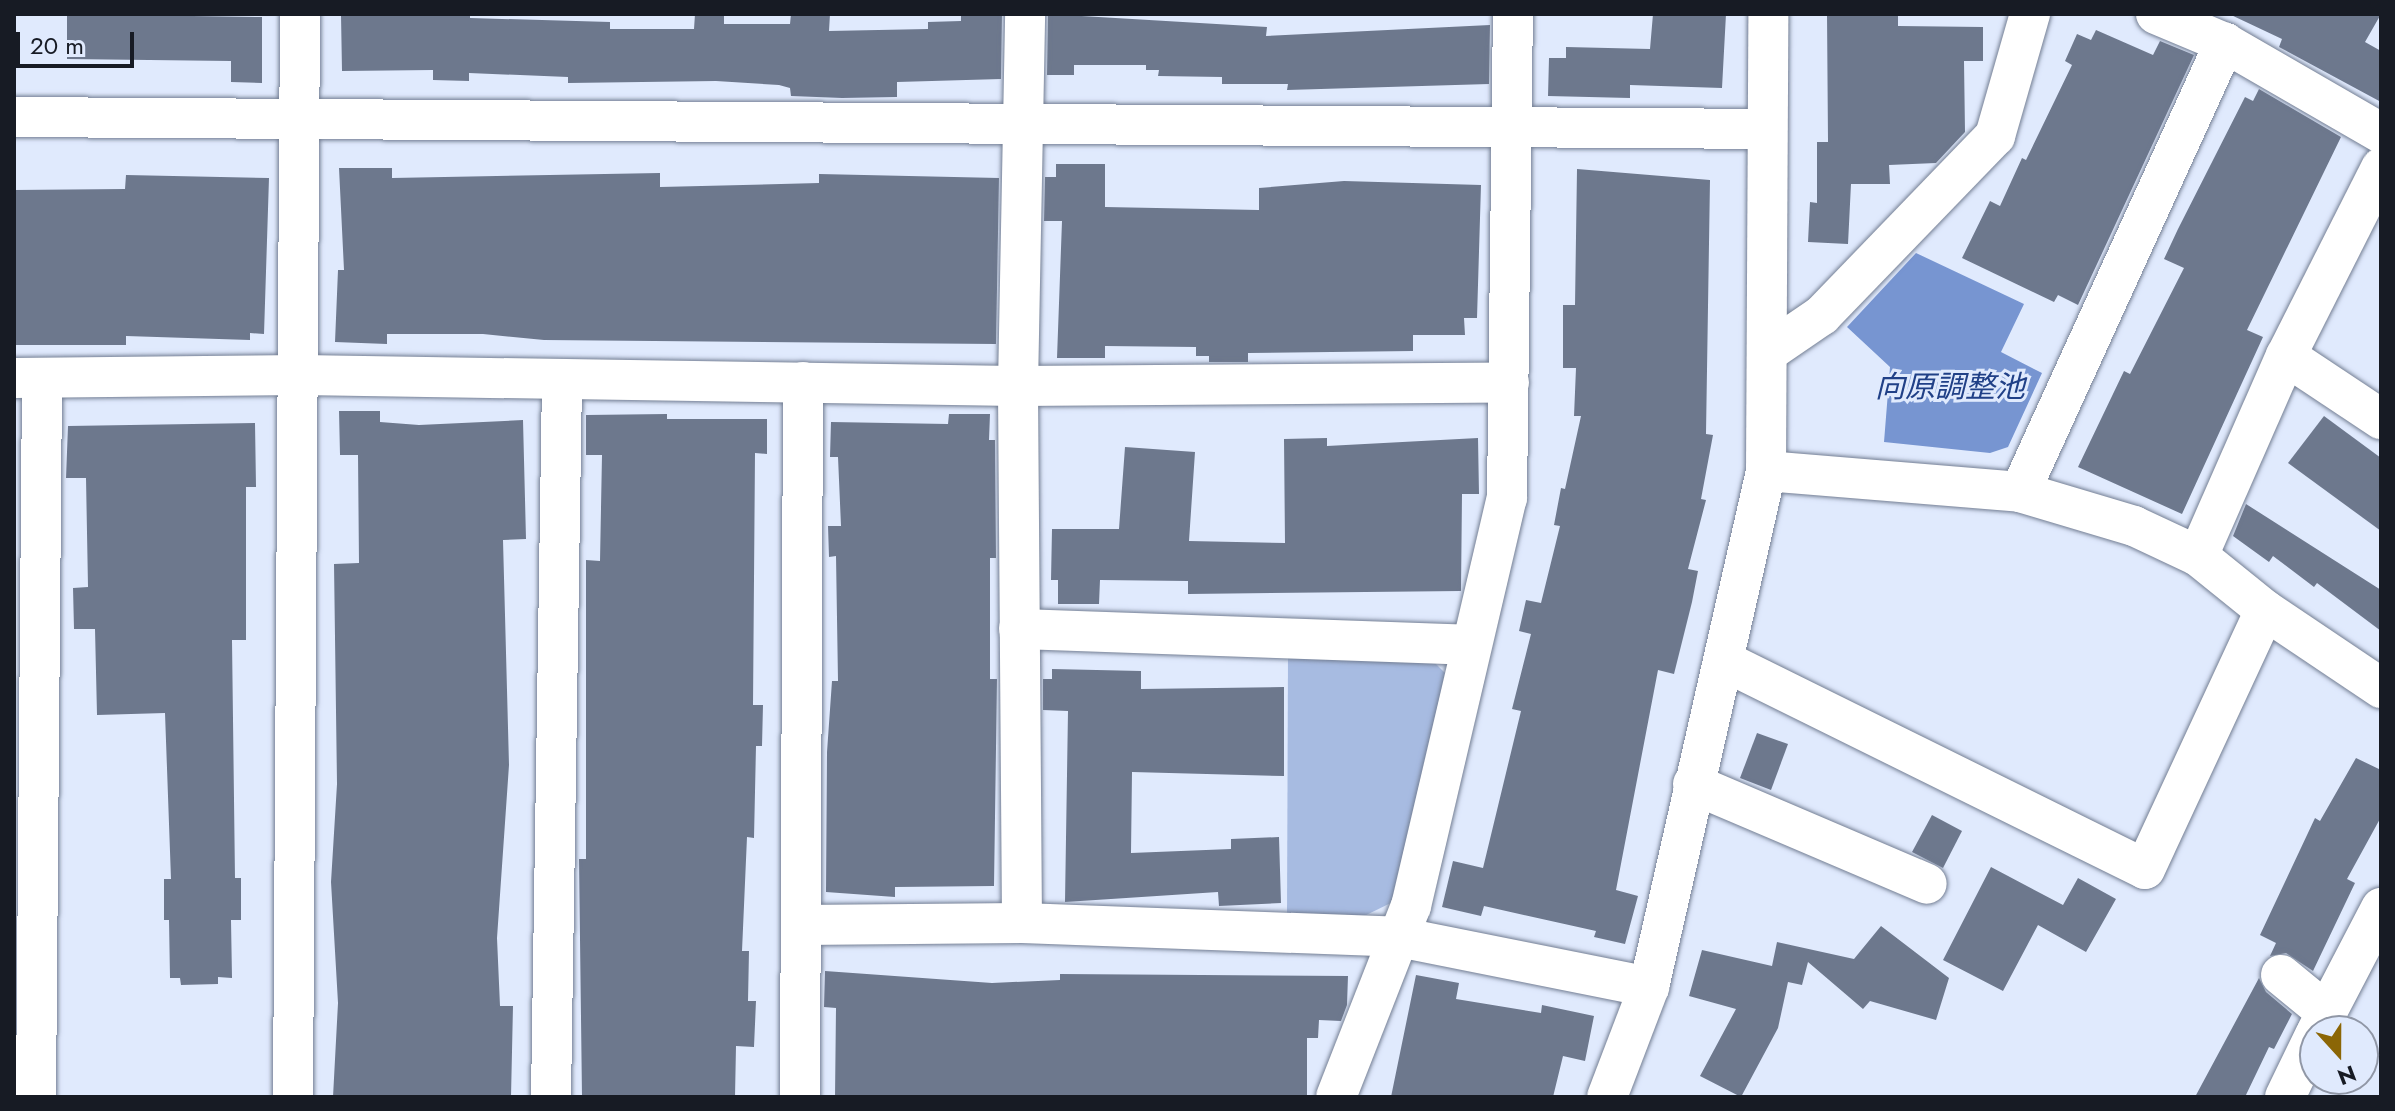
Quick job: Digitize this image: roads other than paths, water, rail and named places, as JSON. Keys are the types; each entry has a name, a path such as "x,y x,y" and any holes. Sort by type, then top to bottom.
{"street":[{"path":"293,1097 301,375 300,14"},
{"path":"1022,923 1018,386 1025,14"},
{"path":"1336,1097 1411,906 1507,498 1513,14"},
{"path":"1607,1097 1649,987 1693,784 1726,662 1766,471 1768,14"},
{"path":"1768,352 1822,315 1995,136 2030,14"},
{"path":"2156,14 2225,43 2381,133"},
{"path":"2020,492 2225,43"},
{"path":"14,117 1513,130 1767,129"},
{"path":"2198,556 2286,356 2381,168"},
{"path":"2286,356 2381,419"},
{"path":"36,1097 25,1047 28,378 301,375 1018,386 1509,383"},
{"path":"551,1097 562,379"},
{"path":"800,1097 803,382"},
{"path":"1766,471 2020,492 2134,526 2198,556 2265,610 2381,688"},
{"path":"1726,662 2157,878 2265,610"},
{"path":"1019,629 1470,645"},
{"path":"1693,784 1927,884"},
{"path":"2326,1015 2381,908"},
{"path":"801,925 1022,923 1399,937 1649,987"},
{"path":"2281,975 2312,1015"},
{"path":"2285,1097 2299,1069"}],"water":[{"name":"向原調整池","path":"1916,253 2024,304 2001,352 2042,373 2008,447 1990,453 1884,442 1890,367 1847,327"}]}
